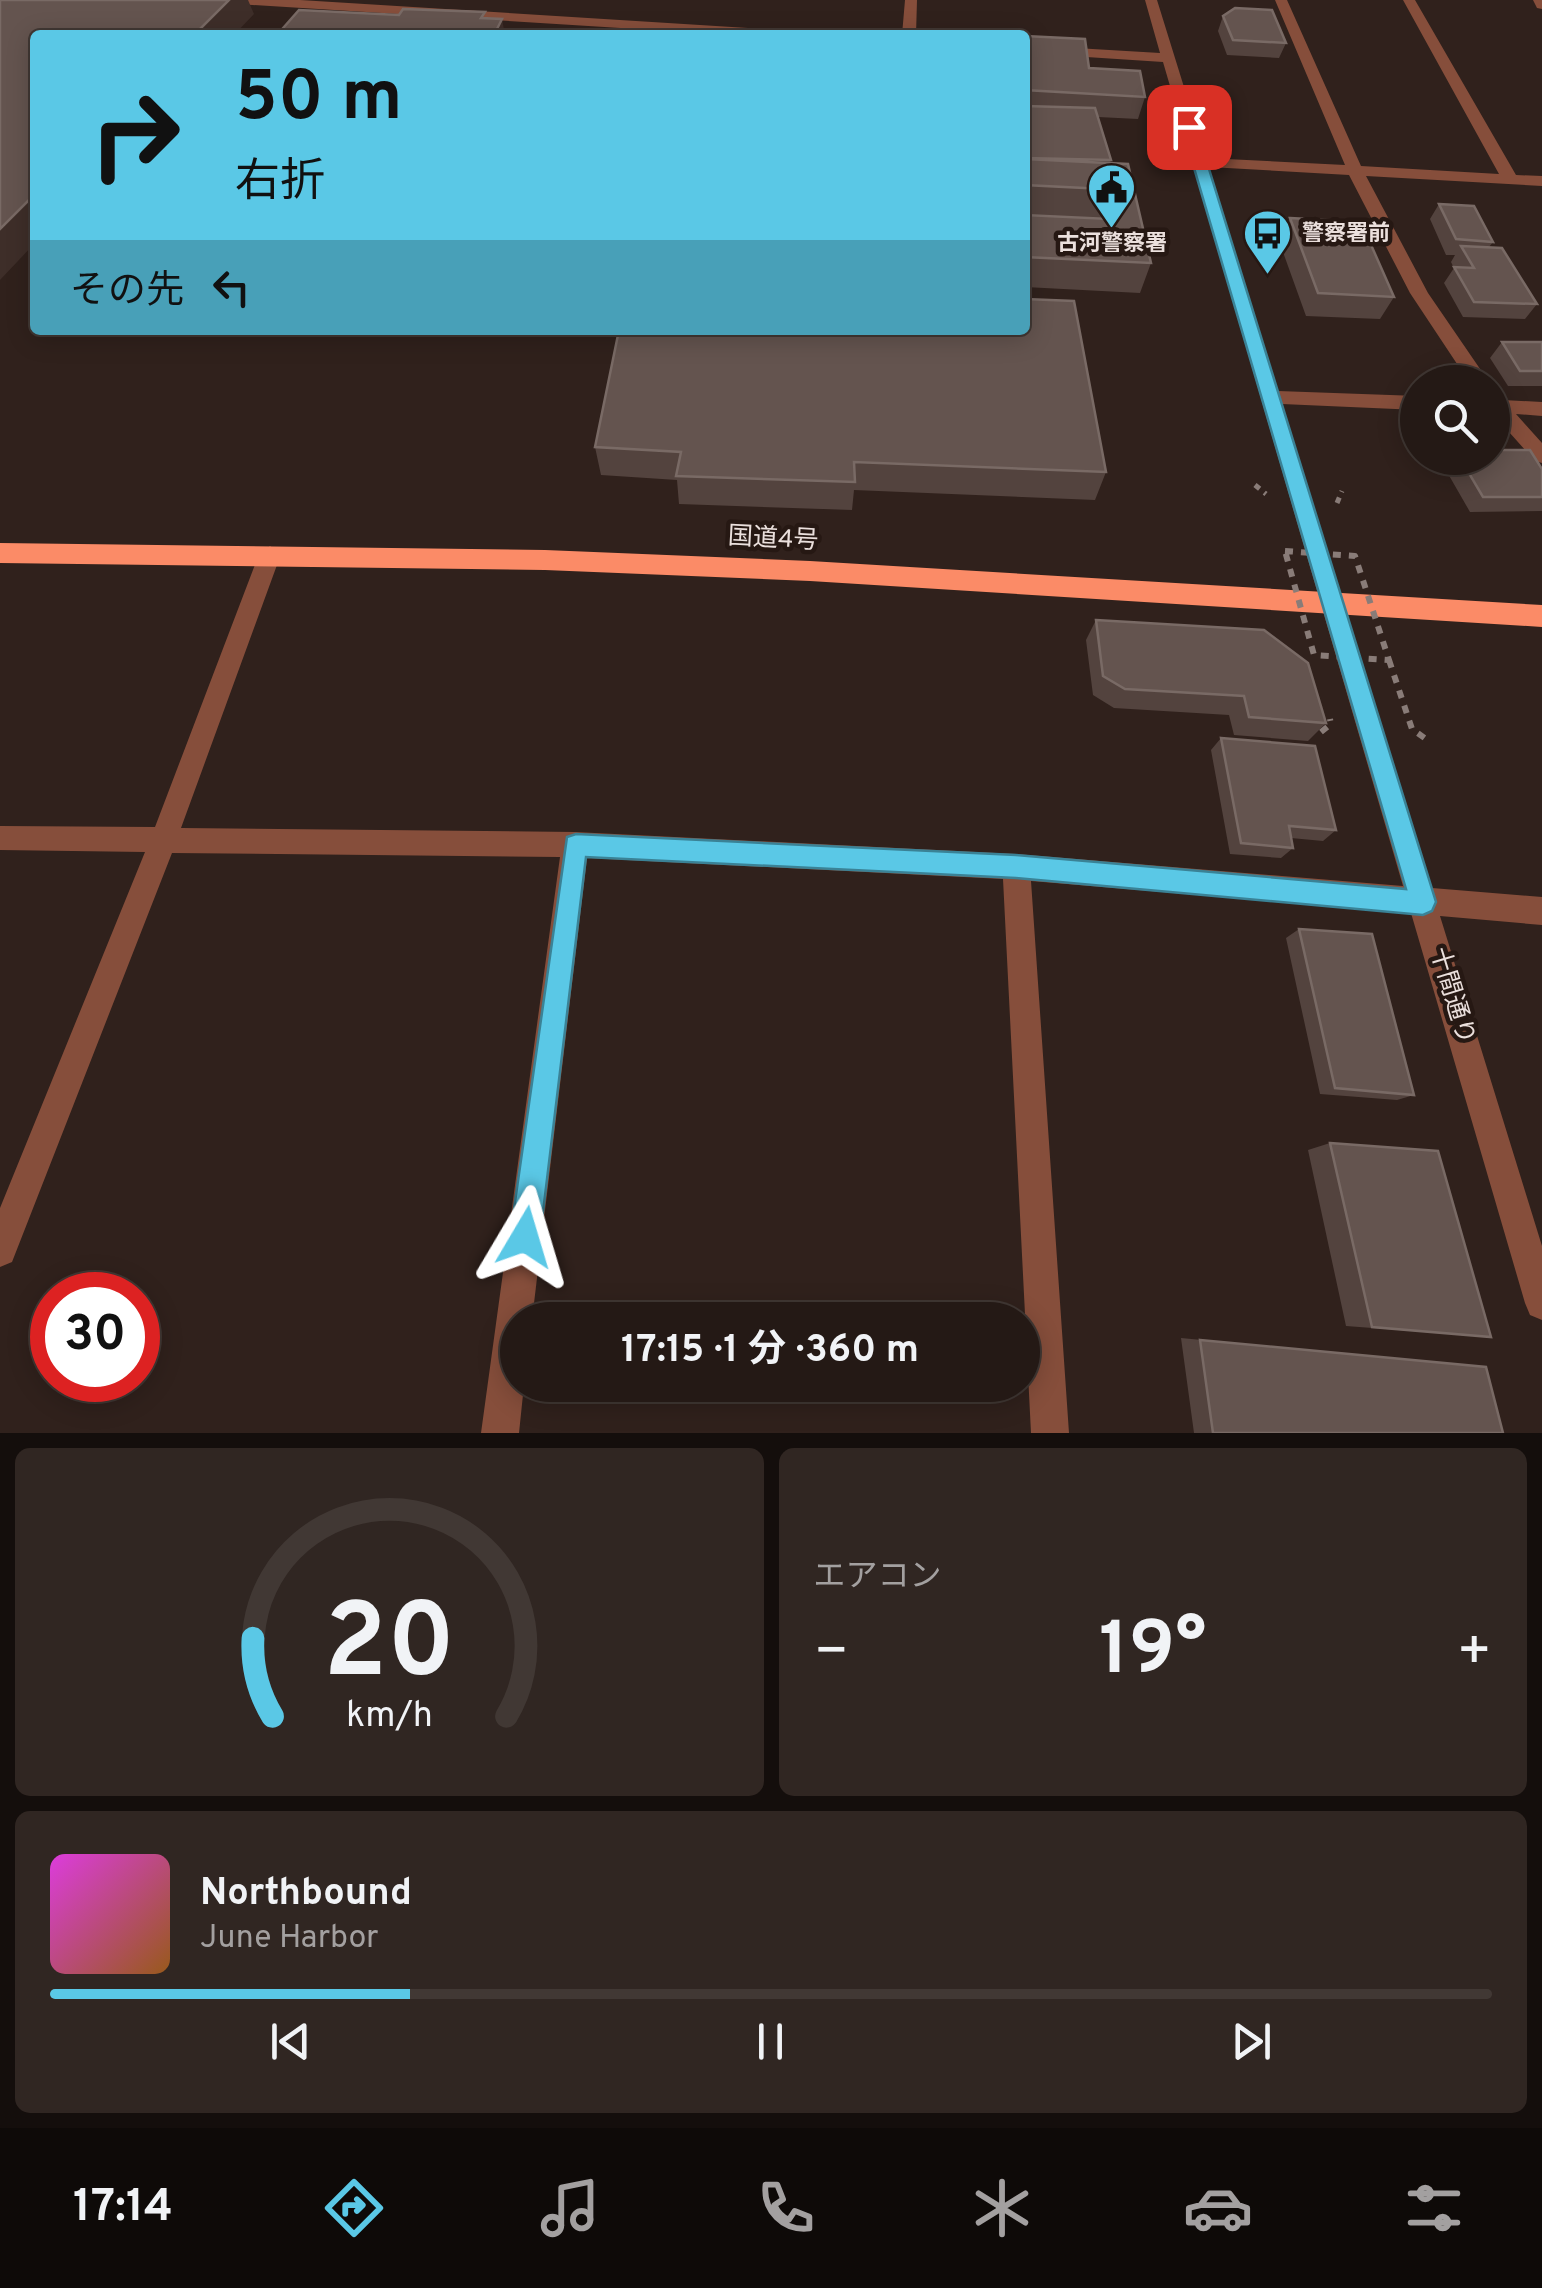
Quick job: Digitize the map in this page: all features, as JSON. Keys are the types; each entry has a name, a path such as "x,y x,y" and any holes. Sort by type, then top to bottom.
{"highway":[{"name":"国道4号","path":"0,552 270,554 810,571 1542,616"}],"street":[{"path":"238,0 717,30"},
{"path":"909,30 912,0"},
{"name":"十間通り","path":"1151,0 1542,1303"},
{"path":"1281,0 1357,170 1441,333 1466,365"},
{"path":"1409,0 1510,179"},
{"path":"1030,49 1169,58"},
{"path":"1200,162 1542,181"},
{"path":"1270,396 1400,402"},
{"path":"1510,406 1542,409"},
{"path":"1510,421 1542,456"},
{"path":"0,1250 163,841 270,554"},
{"path":"0,838 576,845 1016,867 1542,910"},
{"path":"500,1433 576,845"},
{"path":"1016,867 1050,1433"}],"path":[{"path":"1336,500 1342,491"},
{"path":"1390,660 1314,655 1284,552 1356,556 1390,660 1412,729 1426,738"},
{"path":"1322,732 1331,724"}],"building":[{"path":"0,0 229,0 199,30 30,30 30,199 0,229"},
{"path":"1235,8 1272,10 1286,43 1233,40 1223,16"},
{"path":"403,9 485,12 481,18 502,19 496,30 281,30 299,10 399,15"},
{"path":"1030,36 1085,39 1089,68 1140,71 1145,97 1030,90"},
{"path":"1030,106 1095,108 1111,160 1030,158"},
{"path":"1030,159 1128,164 1151,263 1030,257 1030,215 1109,219 1104,189 1030,185"},
{"path":"1439,204 1474,206 1493,242 1456,239"},
{"path":"1290,218 1361,222 1394,297 1318,293"},
{"path":"1461,246 1502,248 1537,304 1474,302 1454,267 1474,268"},
{"path":"1030,299 1074,301 1106,472 854,462 855,482 676,476 681,452 595,447 618,335 1030,335"},
{"path":"1502,342 1542,342 1542,371 1520,371"},
{"path":"1510,450 1530,450 1542,469 1542,497 1483,497 1470,475 1510,475"},
{"path":"1096,620 1264,630 1308,663 1326,723 1249,717 1244,696 1125,689 1103,676"},
{"path":"1221,738 1315,746 1336,830 1289,826 1293,848 1241,843"},
{"path":"1299,929 1372,934 1414,1095 1335,1088"},
{"path":"1330,1143 1438,1151 1491,1337 1372,1327"},
{"path":"1200,1340 1486,1367 1503,1433 1213,1433"}],"place":[{"name":"古河警察署","path":"1112,230"},
{"name":"警察署前","path":"1267,276"}],"route":[{"path":"525,1237 576,845 1016,867 1423,902 1189,127"}]}
